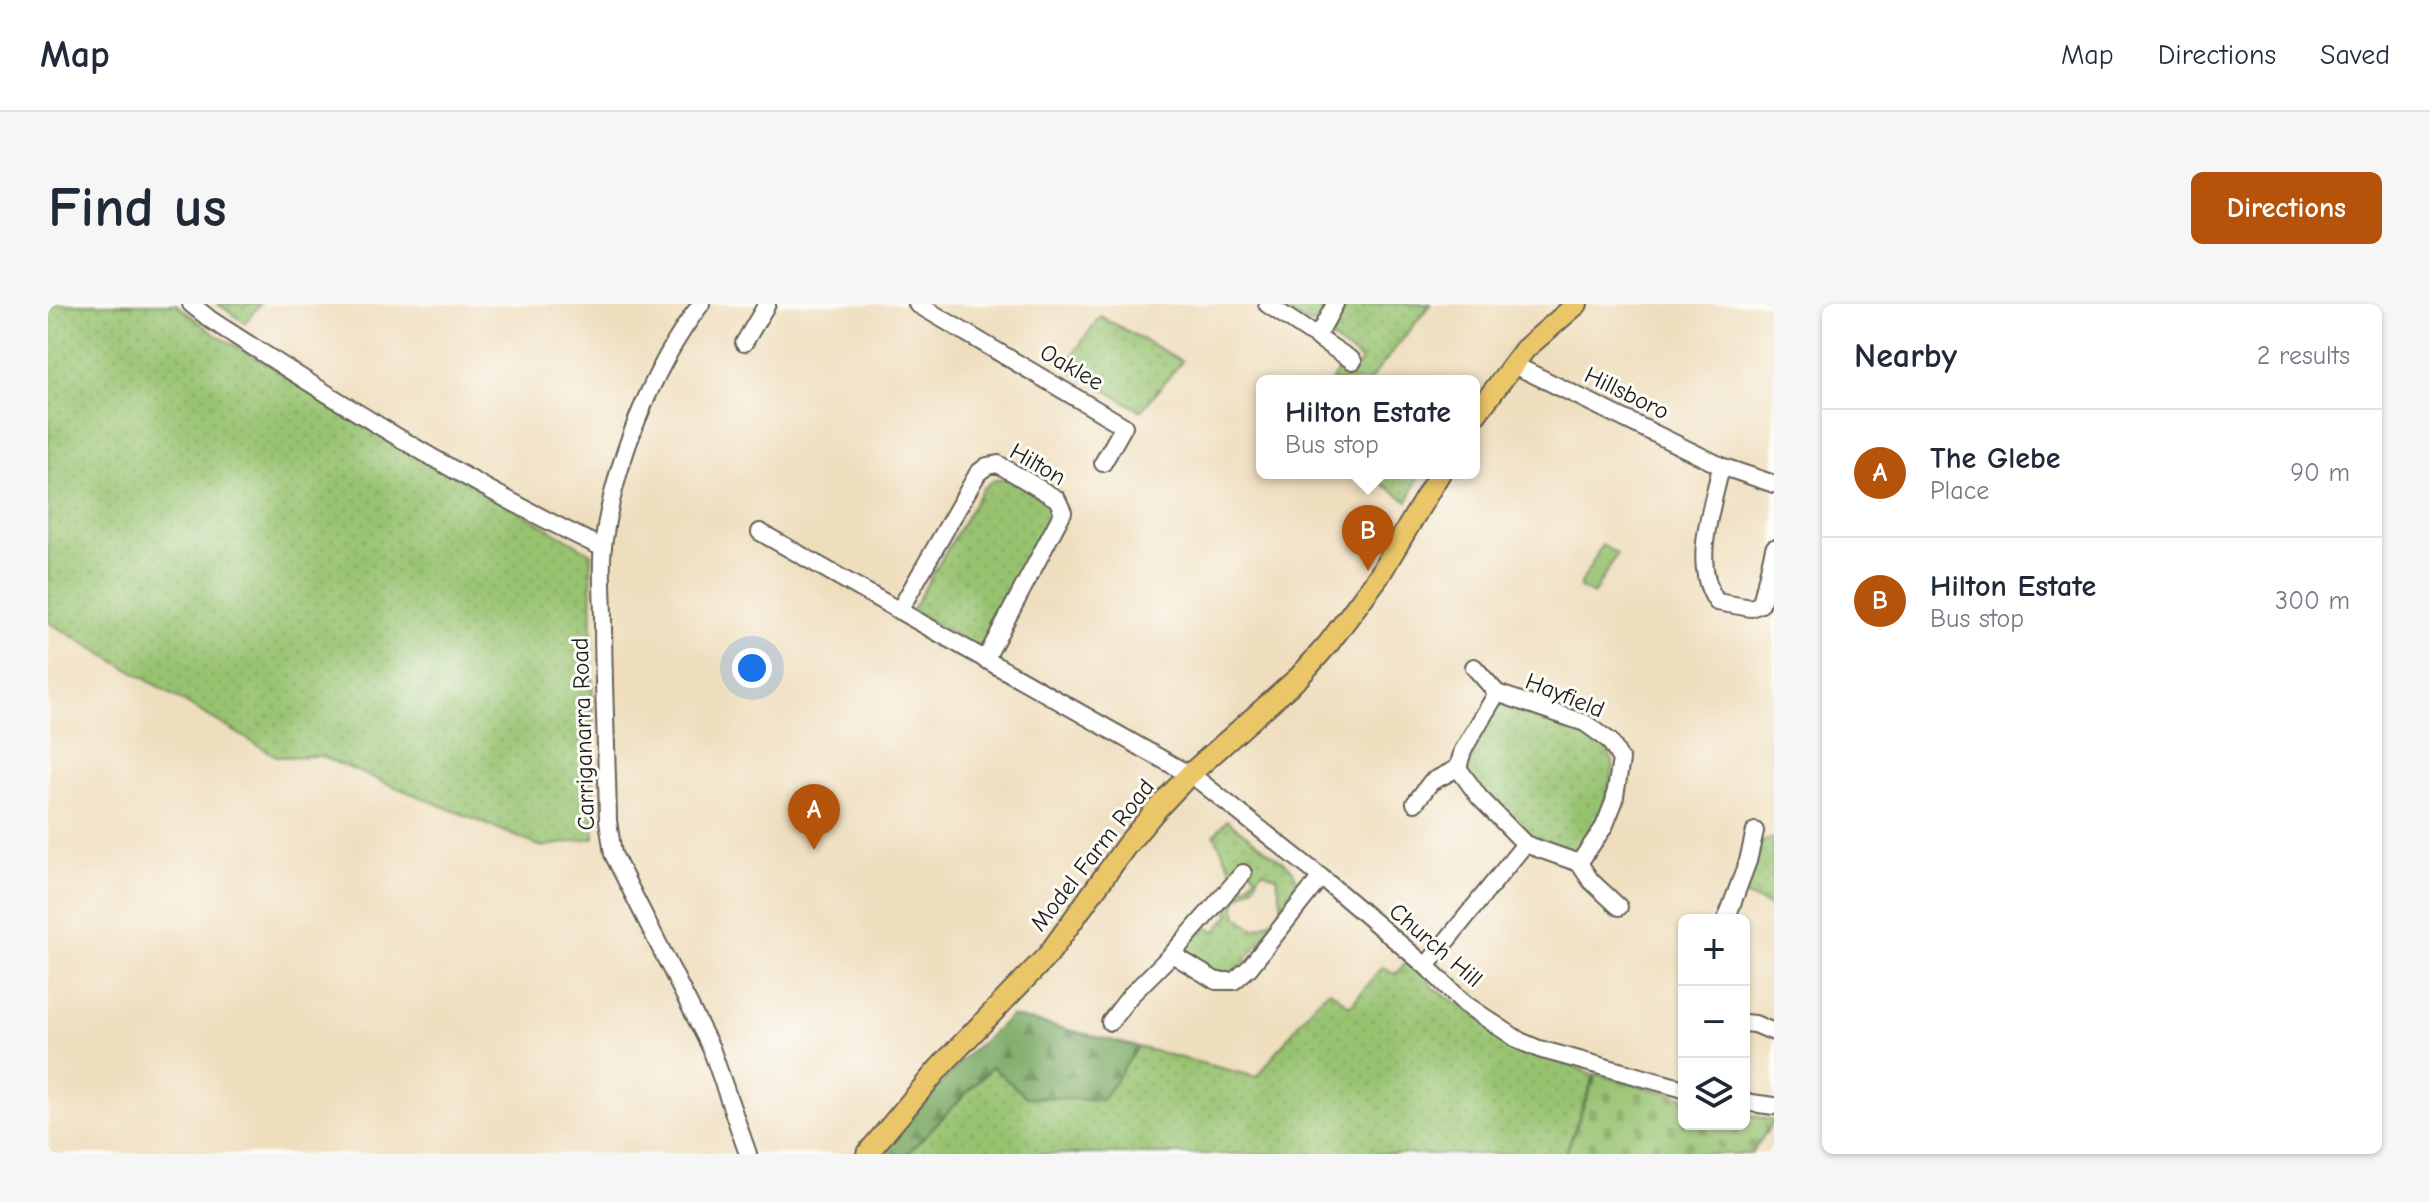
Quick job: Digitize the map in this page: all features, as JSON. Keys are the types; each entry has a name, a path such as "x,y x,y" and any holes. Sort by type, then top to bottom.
{"main road":[{"path":"1480,409 1512,364 1540,334 1575,305"},
{"name":"Model Farm Road","path":"867,1154 940,1067 1048,955 1126,846 1189,775 1299,677 1329,643 1379,576 1436,479"}],"street":[{"path":"191,304 211,320 359,414 455,471 603,548"},
{"name":"Carriganarra Road","path":"701,304 645,401 626,450 611,503 603,548 608,821 613,854 711,1048 748,1154"},
{"path":"744,343 767,304"},
{"name":"Oaklee","path":"917,304 1124,426 1103,463"},
{"path":"1267,304 1353,361"},
{"path":"1317,337 1335,304"},
{"name":"Hillsboro","path":"1512,364 1721,466 1774,484"},
{"name":"Hilton","path":"899,611 978,473 987,466 998,464 1057,499 1063,512 985,660"},
{"path":"1721,466 1705,544 1705,581 1717,602 1751,608 1761,604 1774,548"},
{"path":"760,532 1189,775"},
{"name":"Hayfield","path":"1474,667 1497,693 1585,723 1610,741 1621,760 1614,802 1604,827 1579,863"},
{"path":"1415,803 1431,782 1458,768 1463,750 1497,693"},
{"path":"1458,768 1479,797 1525,844 1579,863 1591,881 1619,907"},
{"name":"Church Hill","path":"1189,775 1321,877 1426,966 1465,1004 1520,1041 1678,1087"},
{"path":"1728,914 1748,861 1755,831"},
{"path":"1426,966 1525,844"},
{"path":"1110,1022 1243,873"},
{"path":"1172,954 1216,981 1234,981 1249,968 1321,877"},
{"path":"1750,1024 1774,1032"},
{"path":"1750,1103 1774,1106"}],"green space":[{"path":"48,304 176,304 210,331 591,553 594,838 542,847 320,756 278,757 48,622"},
{"path":"218,304 260,304 245,323"},
{"path":"1277,304 1329,304 1314,324 1305,323"},
{"path":"1348,304 1431,304 1374,375 1352,375 1362,360 1333,340 1332,336"},
{"path":"1100,316 1182,361 1141,411 1065,366"},
{"path":"1009,479 1049,503 1053,519 982,650 912,610 983,488 994,480"},
{"path":"1375,479 1417,479 1408,501"},
{"path":"1602,545 1617,554 1593,595 1579,587"},
{"path":"1506,702 1593,735 1605,744 1614,767 1598,825 1575,853 1566,854 1498,817 1466,773 1472,744 1496,704"},
{"path":"1227,820 1292,869 1297,880 1289,893 1295,898 1237,971 1225,975 1191,963 1186,953 1188,946 1206,926 1215,932 1230,914 1225,907 1256,875 1243,864 1235,874 1214,835","holes":["1263,871 1276,877 1281,903 1278,914 1255,929 1237,914 1237,900 1253,887"]},
{"path":"1774,838 1774,908 1742,894 1758,843"},
{"path":"1409,958 1424,969 1431,986 1514,1041 1594,1075 1565,1154 907,1154 992,1067 1027,1097 1102,1100 1138,1047 1257,1077 1314,1004 1330,990 1350,1006 1383,967 1396,974"},
{"path":"1011,1016 1138,1047 1102,1100 1026,1097 992,1067 907,1154 879,1154 962,1060"},
{"path":"1596,1074 1678,1095 1678,1130 1750,1130 1750,1115 1774,1121 1751,1154 1566,1154"}],"place":[{"name":"Hilton Estate","path":"1368,571"},
{"name":"The Glebe","path":"814,850"}]}
